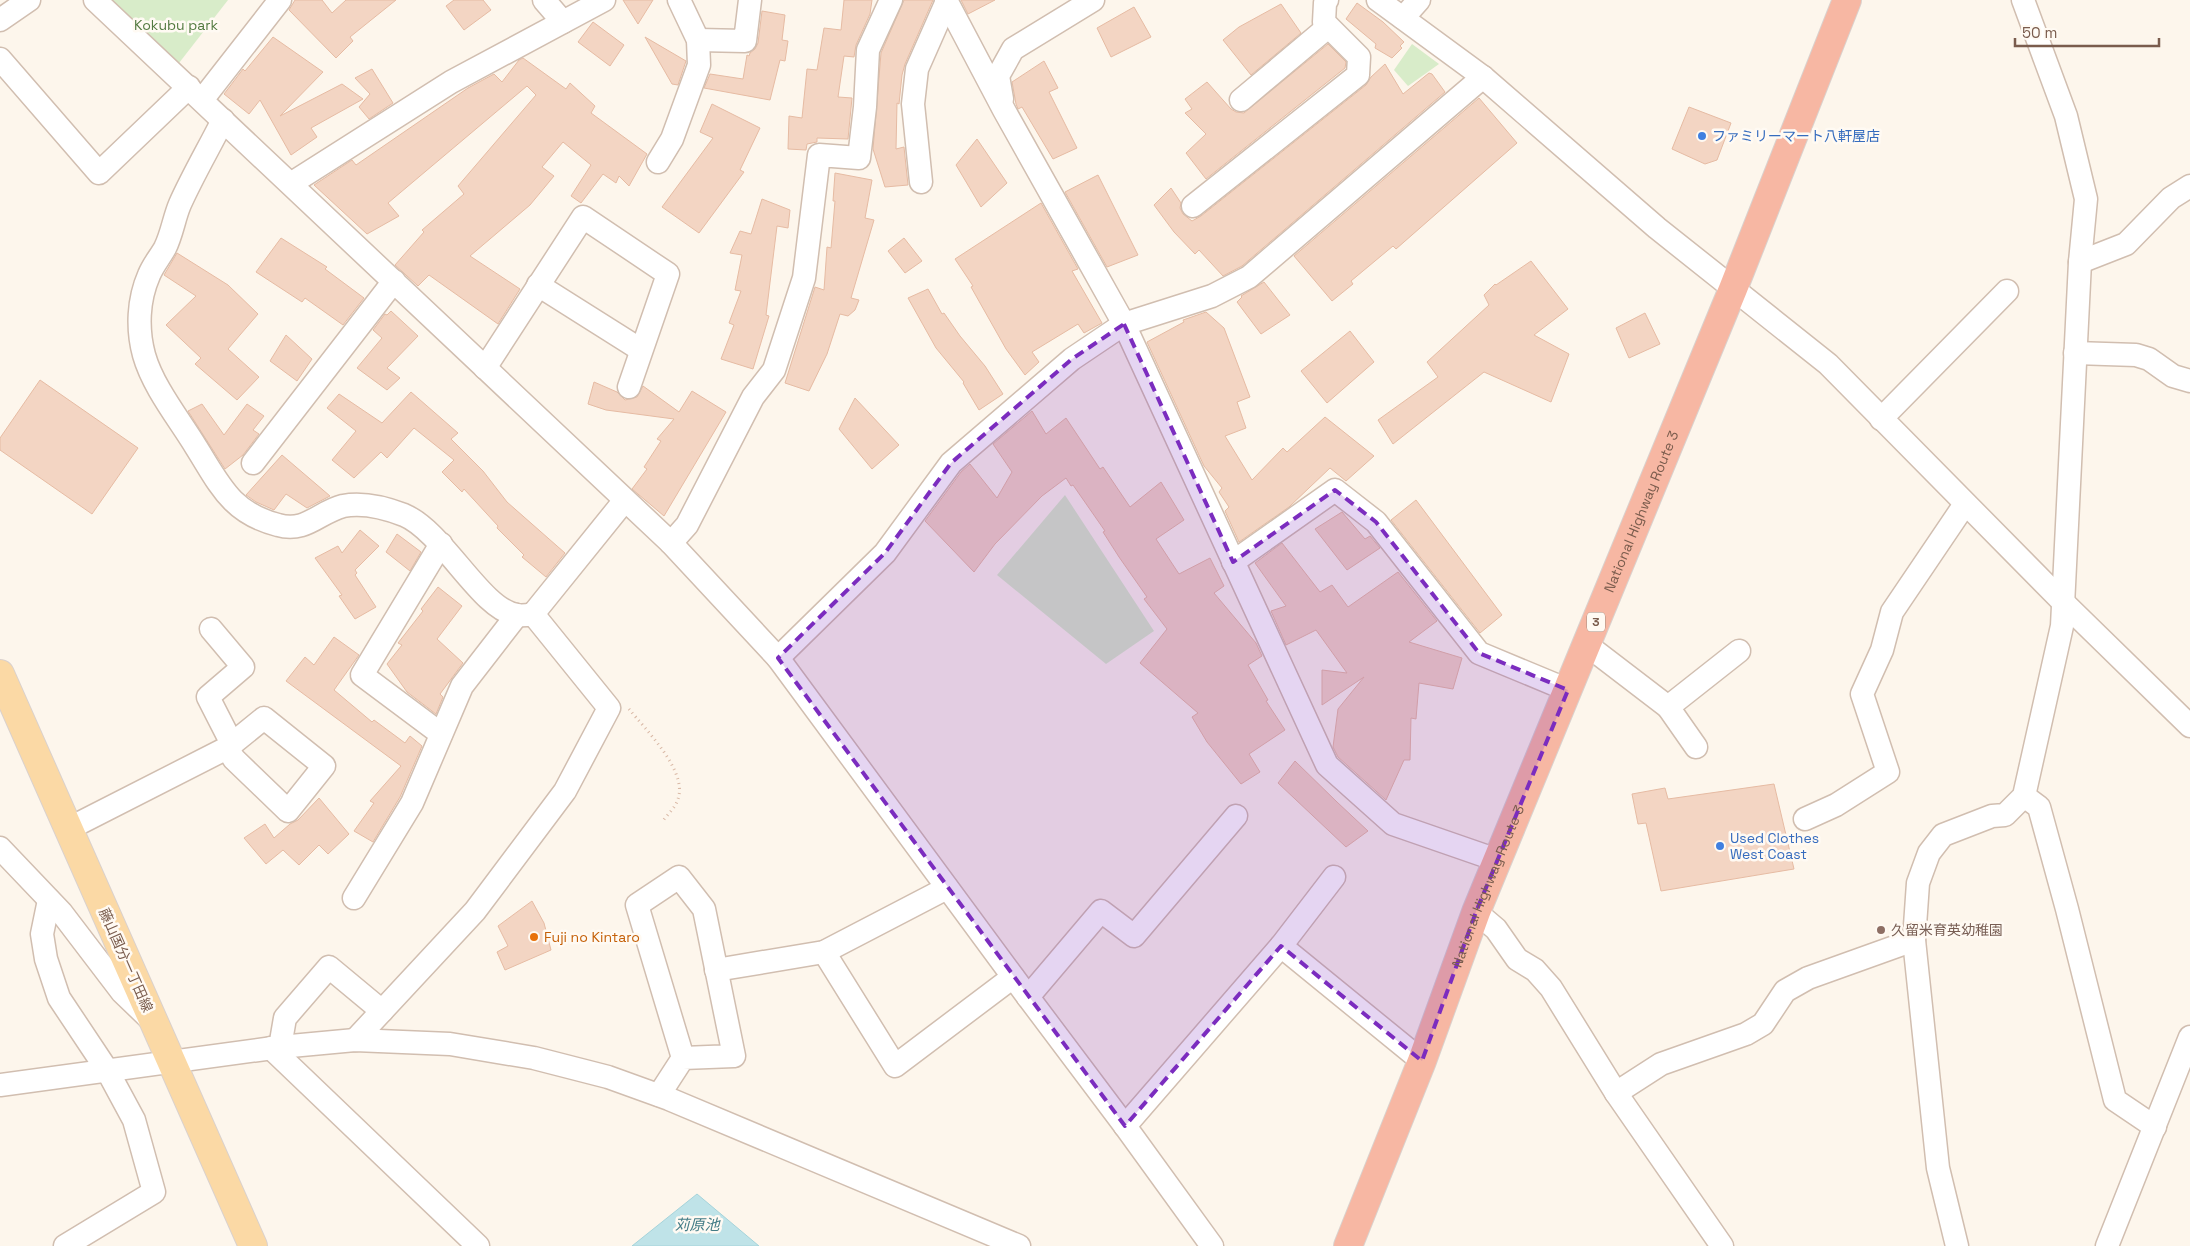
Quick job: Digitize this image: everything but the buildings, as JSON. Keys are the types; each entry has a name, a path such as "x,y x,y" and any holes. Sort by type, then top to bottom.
{"highway":[{"name":"National Highway Route 3","path":"1348,1246 1422,1061 1476,912 1733,289 1848,0"}],"main road":[{"name":"藤山国分一丁田線","path":"0,674 253,1246"}],"street":[{"path":"0,20 29,0"},
{"path":"95,0 292,183 671,543 778,658 1212,1246"},
{"path":"0,59 99,173 195,94 280,0"},
{"path":"544,0 563,22"},
{"path":"292,183 451,82 604,0"},
{"path":"658,162 672,139 699,65 698,40 679,0"},
{"path":"698,40 745,41 750,0"},
{"path":"671,543 687,525 753,397 774,370 804,278 818,155 858,158 865,107 868,50 892,0"},
{"path":"1004,110 998,76 1013,48 1093,0"},
{"path":"1193,206 1358,75 1359,57 1324,22 1325,2 1327,0"},
{"path":"1378,0 1483,77 1657,228 1828,364 1965,504 2190,726"},
{"path":"1403,18 1419,0"},
{"path":"1957,1246 1938,1168 1914,940 1918,883 1929,853 1943,835 1992,816 2005,815 2024,796 2062,626 2080,262 2086,199 2066,116 2023,0"},
{"path":"946,1 1004,110 1124,324 1327,765 1393,824 1498,860"},
{"path":"921,182 913,104 917,69 946,1"},
{"path":"1241,100 1328,26"},
{"path":"778,658 885,553 951,463 1072,359 1124,324 1212,296 1249,276 1483,77"},
{"path":"223,120 180,205 165,247 149,274 141,300 139,323 144,356 156,386 233,503 254,518 280,526 303,526 343,506 365,505 389,509 412,519 441,544 475,585 502,609 525,615 609,708 565,792 475,911 355,1040"},
{"path":"2080,262 2126,244 2171,198 2190,186"},
{"path":"486,368 583,217 668,274 628,387"},
{"path":"253,463 394,280"},
{"path":"538,285 642,350"},
{"path":"1881,419 2008,291"},
{"path":"2075,353 2136,355 2149,359 2173,376 2190,381"},
{"path":"1233,562 1335,490 1376,522 1479,653 1568,690"},
{"path":"354,898 412,803 462,686 625,500"},
{"path":"1805,819 1836,805 1888,772 1862,694 1882,650 1892,612 1965,504"},
{"path":"441,544 362,675 442,734"},
{"path":"68,829 229,746 208,696 243,667 211,628"},
{"path":"1587,645 1668,707 1696,747"},
{"path":"1668,707 1739,651"},
{"path":"2024,796 2039,807 2115,1100 2154,1127"},
{"path":"1028,997 1101,911 1134,936 1236,816"},
{"path":"3,858 49,900 122,992 154,1023"},
{"path":"659,1096 683,1058 636,905 678,877 704,909 734,1056 683,1058"},
{"path":"1125,1126 1281,946 1334,877"},
{"path":"716,970 824,952 947,888"},
{"path":"49,900 42,934 46,959 59,998 107,1070 134,1120 154,1192 65,1246"},
{"path":"1476,912 1496,929 1516,958 1535,970 1552,988 1616,1093 1722,1246"},
{"path":"1616,1093 1661,1064 1746,1034 1763,1024 1785,991 1808,978 1914,940"},
{"path":"1281,946 1422,1061"},
{"path":"824,952 895,1066 1013,977"},
{"path":"276,1047 285,1018 329,967 382,1011"},
{"path":"2107,1246 2190,1037"},
{"path":"0,1085 276,1047 355,1040 450,1044 534,1058 608,1076 1018,1246"},
{"path":"276,1047 478,1246"}],"highlighted area":[{"path":"1124,324 1233,562 1335,490 1376,522 1479,653 1568,690 1476,912 1422,1061 1281,946 1125,1126 778,658 885,553 951,463 1072,359"}],"green space":[{"name":"Kokubu park","path":"112,0 228,0 179,63"},
{"path":"1412,44 1439,64 1408,86 1394,70"},
{"path":"1065,495 1154,631 1106,664 997,575"}],"water":[{"name":"苅原池","path":"697,1194 759,1246 632,1246"}],"place":[{"name":"ファミリーマート八軒屋店","path":"1702,136"},
{"name":"Used Clothes West Coast","path":"1720,846"},
{"name":"久留米育英幼稚園","path":"1881,930"},
{"name":"Fuji no Kintaro","path":"534,937"}]}
